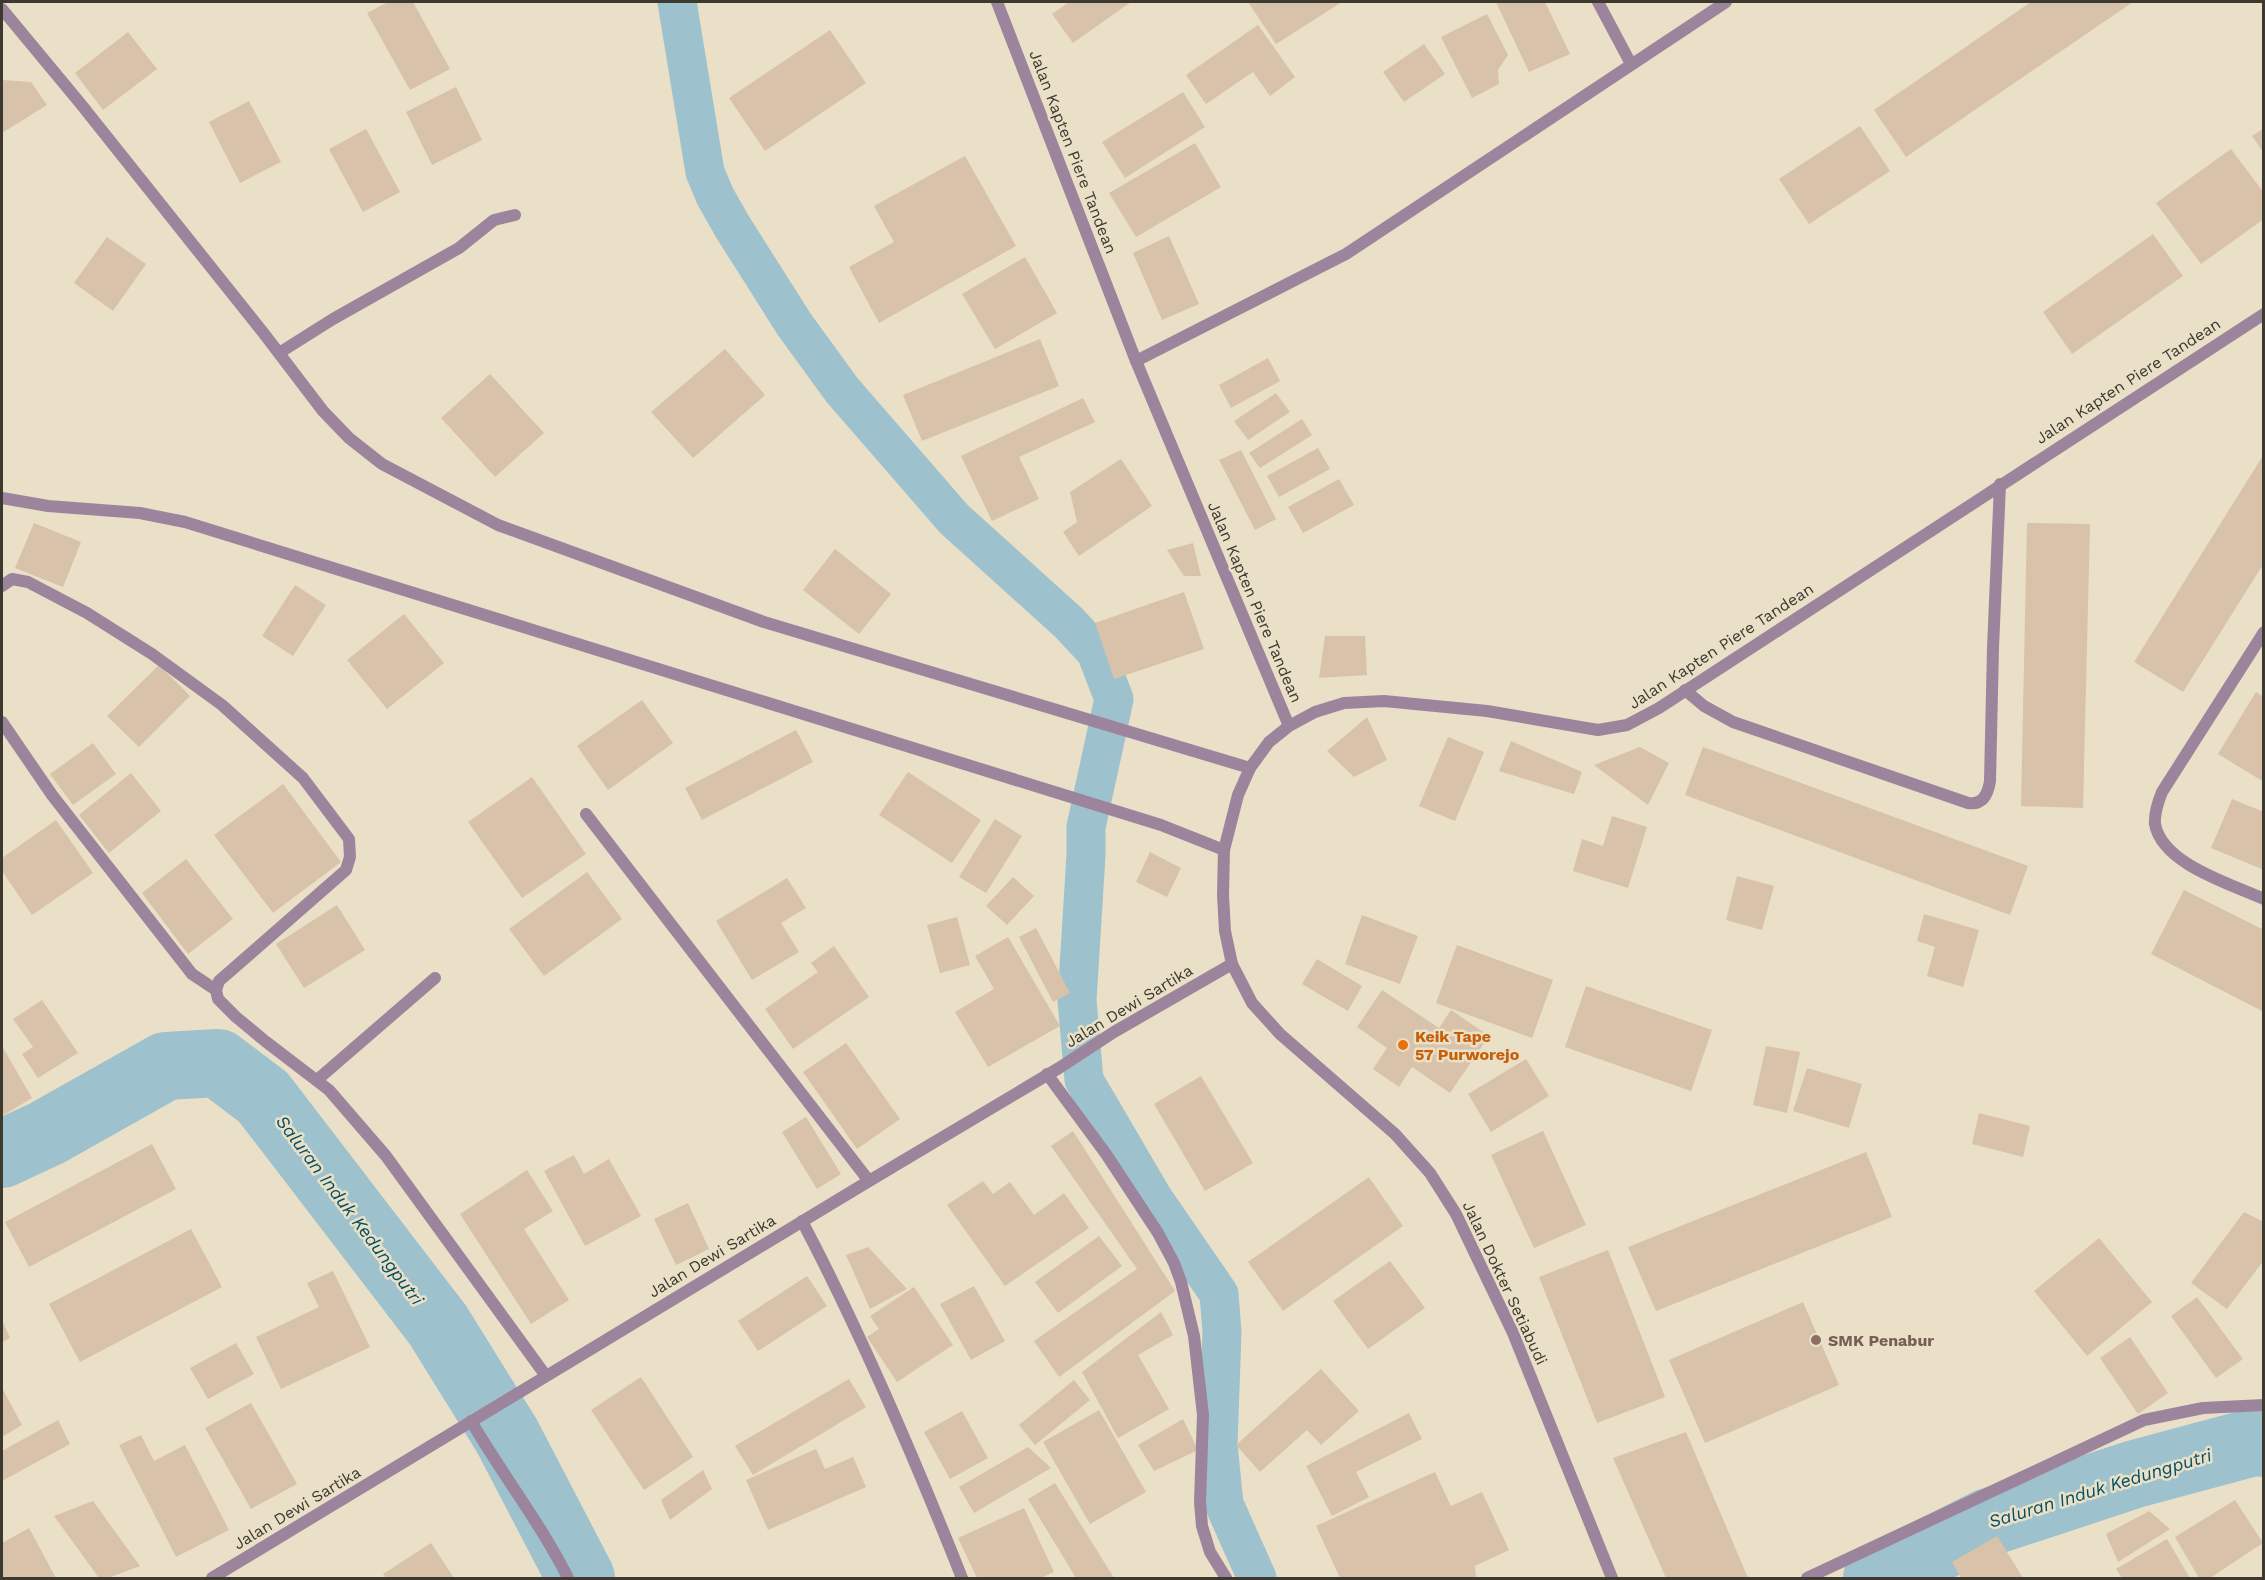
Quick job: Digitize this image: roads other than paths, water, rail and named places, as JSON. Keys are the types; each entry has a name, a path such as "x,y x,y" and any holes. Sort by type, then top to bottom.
{"street":[{"name":"Jalan Kapten Piere Tandean","path":"997,2 1136,361 1289,726 1315,712 1344,703 1384,701 1486,711 1598,730 1628,725 1659,708 2264,314"},
{"path":"1598,2 1631,64"},
{"path":"1136,361 1346,254 1726,2"},
{"path":"2,9 80,103 323,411 348,438 382,464 498,525 764,622 1250,768"},
{"path":"279,353 333,318 459,248 494,220 515,215"},
{"path":"1684,690 1704,706 1733,722 1968,803 1975,804 1983,800 1989,791 1990,781 2000,484"},
{"path":"2,498 48,506 140,513 185,522 1161,825 1224,850"},
{"path":"2,586 12,579 28,582 87,613 170,667 222,705 303,778 349,838 350,857 346,870 219,981 216,990 218,999 236,1017 329,1090 386,1156 546,1376"},
{"path":"2264,632 2162,792 2156,808 2155,824 2161,840 2175,856 2264,898"},
{"path":"2,722 52,795 192,974 216,990"},
{"name":"Jalan Dokter Setiabudi","path":"1289,726 1269,742 1250,768 1238,795 1224,850 1225,931 1232,964 1252,1003 1259,1011 1280,1034 1395,1134 1430,1173 1456,1214 1513,1333 1612,1578"},
{"path":"586,814 869,1180"},
{"name":"Jalan Dewi Sartika","path":"212,1578 1114,1032 1232,964"},
{"path":"317,1080 435,978"},
{"path":"1053,1071 1158,1233 1182,1282 1194,1336 1203,1415 1200,1502 1202,1526 1210,1552 1226,1578"},
{"path":"802,1221 858,1332 917,1465 962,1578"},
{"path":"1807,1578 2144,1419 2204,1408 2264,1405"},
{"path":"472,1421 568,1578"}],"waterway":[{"path":"677,2 705,172 732,226 794,324 842,390 954,519 1069,623 1096,652 1114,699 1086,827 1077,1000 1084,1080 1153,1198 1219,1294 1222,1332 1218,1445 1224,1504 1257,1578"},
{"name":"Saluran Induk Kedungputri","path":"2,1154 47,1133 166,1066 218,1063 263,1097 438,1325 507,1436 581,1578"},
{"name":"Saluran Induk Kedungputri","path":"1877,1578 1989,1522 2135,1474 2254,1442 2264,1443"}],"place":[{"name":"Keik Tape 57 Purworejo","path":"1403,1045"},
{"name":"SMK Penabur","path":"1816,1340"}]}
